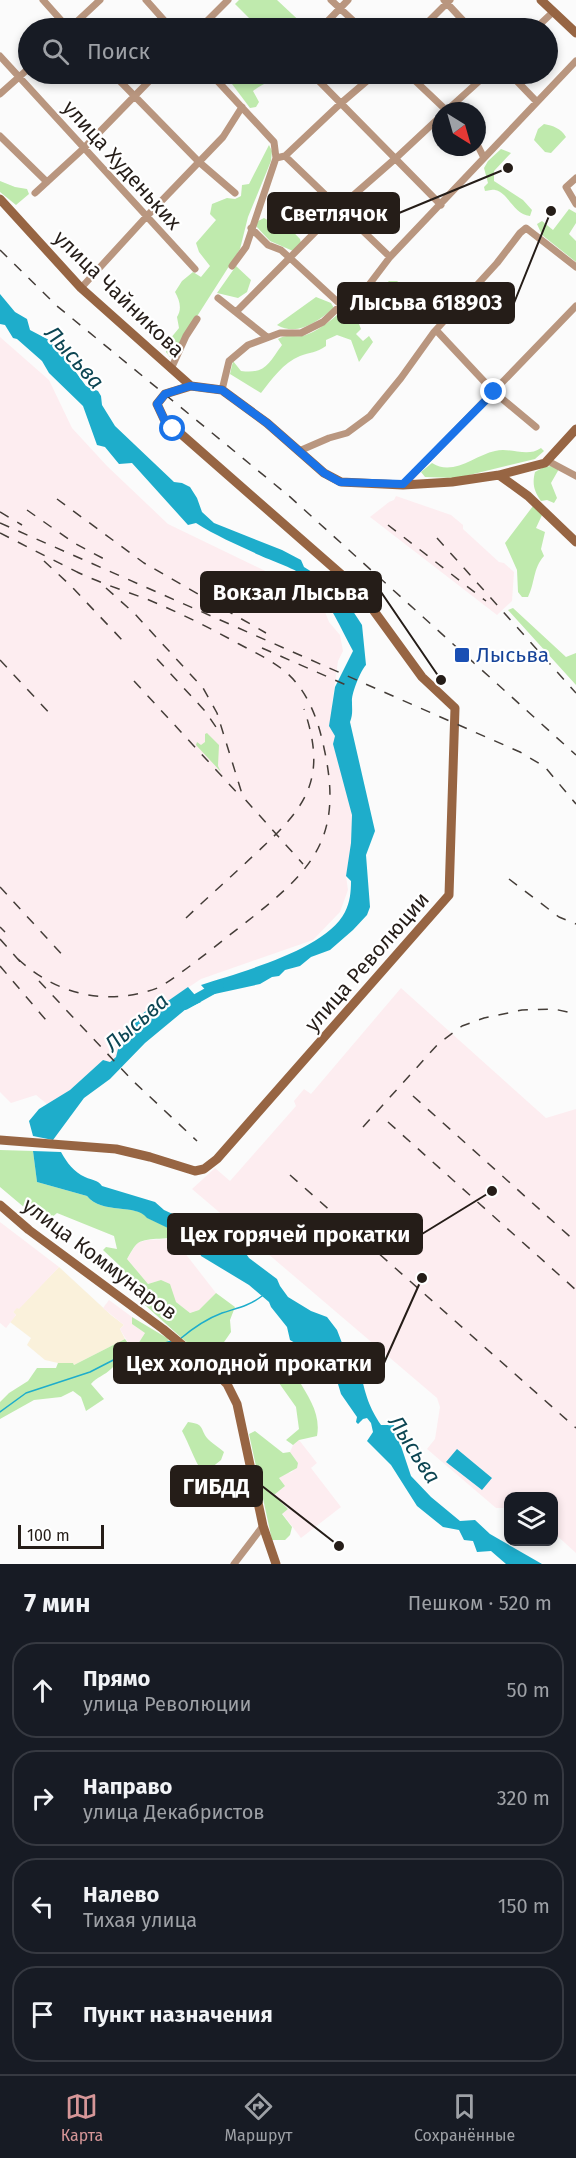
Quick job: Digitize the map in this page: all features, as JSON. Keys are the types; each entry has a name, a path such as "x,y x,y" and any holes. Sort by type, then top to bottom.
{"street":[{"path":"43,0 60,18"},
{"path":"80,18 100,0"},
{"path":"146,0 162,18"},
{"path":"210,18 228,0"},
{"path":"332,0 350,18"},
{"path":"330,18 348,0"},
{"path":"541,0 576,33"},
{"path":"431,18 447,1 461,18"},
{"path":"547,18 553,12"},
{"name":"улица Худеньких","path":"0,56 18,76"},
{"path":"558,80 576,62"},
{"path":"0,94 18,80"},
{"name":"улица Худеньких","path":"25,84 195,269"},
{"path":"123,84 199,162 234,193"},
{"path":"35,193 84,148 146,84"},
{"path":"221,84 274,142 276,158 246,247 232,266"},
{"path":"321,84 441,205"},
{"path":"276,158 285,156 363,84"},
{"path":"418,84 435,102"},
{"path":"456,102 476,84"},
{"path":"520,84 537,102"},
{"path":"222,390 229,361 248,345 280,333 301,333 323,322 341,305 368,286 390,257 555,84"},
{"path":"81,288 146,216 224,137 242,107"},
{"path":"237,311 340,207 432,124"},
{"path":"0,136 47,182"},
{"path":"285,156 390,257"},
{"path":"576,178 566,188 576,204"},
{"name":"улица Чайникова","path":"0,199 81,288 190,386"},
{"path":"251,228 268,245 281,250 341,305"},
{"path":"299,451 329,438 347,434 370,416 436,330 526,228 576,267"},
{"path":"218,297 267,337"},
{"path":"403,484 576,306"},
{"path":"171,369 186,336 197,319"},
{"path":"436,330 494,392 536,427"},
{"path":"190,386 222,390 267,423 324,473 340,482 403,484 453,482 499,475 545,463 576,429"},
{"name":"улица Революции","path":"4,1141 126,1151 195,1171 210,1166 449,895 455,708 422,677 351,583 164,419 157,404 165,394 190,386"},
{"path":"548,461 576,476"},
{"path":"499,475 528,496 576,542"},
{"name":"улица Коммунаров","path":"0,1205 29,1230 189,1350 216,1373 234,1395 263,1526 276,1564"},
{"path":"234,1564 263,1526"}],"shaded area":[{"path":"0,337 49,380 72,428 107,466 168,524 305,590 313,599 321,602 329,622 340,635 343,651 338,661 332,704 335,736 352,815 346,876 348,890 340,912 313,940 201,979 165,1003 150,1007 119,1040 116,1057 110,1062 103,1060 70,1090 48,1105 36,1095 11,1103 0,1092"},
{"path":"396,496 451,515 463,525 463,529 499,562 504,563 514,572 512,601 497,615 370,517 394,500"},
{"path":"401,988 546,1118 576,1109 576,1553 558,1537 558,1492 504,1492 504,1508 496,1508 427,1449 435,1439 440,1407 437,1398 192,1189 215,1168 230,1181 296,1106 294,1101 304,1089 311,1094"},
{"path":"0,1222 59,1267 19,1309 13,1312 16,1315 6,1328 0,1323"},
{"path":"174,1239 216,1293 199,1310 190,1313 176,1302 161,1280 148,1284 127,1259 137,1243 147,1240"},
{"path":"59,1267 124,1325 120,1329 125,1339 74,1365 73,1363 45,1360 27,1345 31,1338 10,1322 16,1315 13,1312 17,1307 19,1308"},
{"path":"109,1300 132,1317 132,1324 145,1333 138,1344 130,1346 120,1329 124,1325 103,1308"},
{"path":"299,1440 317,1463 311,1468 341,1507 301,1538 282,1513 288,1509 274,1495 285,1486 279,1478 292,1472 298,1463 290,1452"}],"green space":[{"path":"239,0 277,0 296,18 249,18 235,4"},
{"path":"232,84 264,84 253,91 259,102 256,107 250,108"},
{"path":"544,124 559,129 566,137 551,153 545,152 534,140 538,129"},
{"path":"269,145 272,151 271,161 248,217 240,249 170,357 166,352 170,339 179,328 177,317 180,305 175,292 182,281 193,272 201,277 210,266 199,252 196,243 216,220 210,214 212,204 241,196 242,185 249,184"},
{"path":"501,149 511,153 494,171 494,181 523,200 532,210 530,216 519,211 500,192 485,191 484,187 488,183 484,168"},
{"path":"0,181 27,189 29,194 16,205 0,192"},
{"path":"569,209 576,213 576,223 569,234 576,241 576,262 542,235 537,224 542,221 553,230"},
{"path":"279,217 300,239 301,243 293,251 270,241 255,225 264,218 273,223"},
{"path":"236,266 251,280 247,292 238,298 217,293"},
{"path":"389,281 397,281 406,288 391,306 369,315 361,308 362,303"},
{"path":"316,297 331,303 334,308 307,326 293,329 277,325"},
{"path":"339,313 352,313 361,329 356,334 363,341 369,336 373,342 359,362 351,340 337,335 326,340 326,346 288,363 261,393 230,374 233,361 241,371 261,369 282,345 278,339 311,333"},
{"path":"541,448 544,451 535,459 457,478 425,477 421,472 432,463 448,468 495,451 530,452"},
{"path":"551,466 559,469 551,483 557,498 554,503 547,500 541,501 534,484 535,472"},
{"path":"533,506 542,515 536,528 545,532 541,549 544,556 538,566 528,597 522,597 518,592 517,570 505,543"},
{"path":"513,608 566,657 576,653 576,685 508,610"},
{"path":"207,733 219,745 218,766 221,772 196,745 197,742 201,745 205,742"},
{"path":"0,1150 33,1151 37,1182 87,1196 93,1202 101,1205 136,1211 183,1235 138,1243 127,1259 148,1284 161,1280 170,1284 176,1302 190,1313 199,1310 216,1293 235,1307 230,1320 231,1332 222,1345 220,1354 246,1374 247,1379 241,1383 238,1382 213,1363 204,1352 185,1341 136,1297 139,1289 103,1250 106,1247 117,1249 114,1236 57,1213 44,1224 0,1187"},
{"path":"132,1317 167,1338 172,1346 168,1352 149,1352 138,1360 126,1358 121,1360 91,1384 104,1399 86,1411 81,1397 73,1391 61,1397 34,1400 0,1419 0,1402 9,1393 28,1381 37,1368 56,1368 58,1363 73,1363 74,1365 125,1339 130,1346 138,1344 145,1333 132,1324"},
{"path":"298,1379 316,1413 318,1428 317,1436 299,1440 293,1445 286,1440 299,1429 296,1407 279,1383"},
{"path":"188,1422 200,1426 209,1440 224,1452 221,1460 206,1472 202,1472 196,1462 182,1431"},
{"path":"255,1431 283,1453 290,1452 298,1463 297,1468 279,1478 285,1486 274,1495 288,1509 282,1514 292,1527 290,1535 285,1540 272,1540 249,1434"}],"water":[{"path":"0,294 15,312 27,319 30,330 49,340 61,352 86,386 98,391 102,405 115,426 174,482 190,487 202,512 214,523 301,560 304,567 320,577 349,605 362,625 366,665 353,694 350,722 375,831 366,855 370,907 367,915 330,950 311,957 300,966 285,970 279,976 260,984 210,995 201,985 280,958 320,938 335,926 348,904 351,881 346,876 352,815 333,744 335,736 329,726 335,687 353,651 330,607 307,578 196,523 188,525 132,463 119,464 105,447 97,445 83,406 49,373 42,361 13,338 5,325 0,324"},
{"path":"188,987 201,1002 186,1009 145,1043 110,1079 84,1098 53,1140 33,1136 29,1121 39,1109 70,1090 103,1060 110,1062 116,1057 122,1033 150,1007 165,1003"},
{"path":"33,1151 61,1152 77,1173 97,1181 102,1186 155,1202 164,1210 240,1245 249,1258 277,1279 288,1297 311,1311 327,1317 337,1330 352,1369 361,1375 368,1401 377,1419 381,1425 394,1425 411,1476 431,1497 460,1521 475,1520 490,1534 504,1542 504,1546 511,1546 542,1564 506,1564 491,1551 477,1552 473,1541 464,1540 459,1530 443,1527 417,1506 391,1465 367,1441 373,1432 371,1423 367,1418 358,1424 356,1422 357,1417 330,1373 314,1363 307,1350 290,1340 287,1327 269,1302 249,1285 201,1256 195,1241 135,1211 101,1205 93,1202 87,1196 37,1182"},
{"path":"457,1449 492,1478 482,1490 446,1462"}],"waterway":[{"name":"Лысьва","path":"185,1005 219,986"},
{"path":"180,1339 211,1318 248,1304 262,1296"},
{"path":"0,1412 26,1393 90,1372 125,1354 172,1341"}],"railway":[{"path":"0,250 57,306 289,496 576,755"},
{"path":"57,499 144,563 266,633"},
{"path":"27,510 74,543 108,561"},
{"path":"0,512 22,525"},
{"path":"0,523 520,752 545,767 576,804"},
{"path":"388,525 486,601"},
{"path":"0,533 83,575"},
{"path":"437,538 576,693"},
{"path":"44,561 125,643"},
{"path":"18,959 50,982 85,994 104,997 122,996 160,987 264,908 302,871 316,852 325,832 329,808 329,780 318,726 305,695 291,677 267,659 195,621 77,572"},
{"path":"106,588 134,613 203,688 217,713 243,797 303,864"},
{"path":"262,648 353,688"},
{"path":"157,659 205,711 218,730"},
{"path":"0,660 54,718"},
{"path":"134,681 241,797"},
{"path":"186,918 271,839 298,808 307,792 314,756 304,709"},
{"path":"509,879 559,917 576,924"},
{"path":"0,887 67,960"},
{"path":"0,927 5,932"},
{"path":"0,939 24,966"},
{"path":"0,966 51,1026"},
{"path":"39,981 133,1081 197,1141"},
{"path":"363,1127 438,1044 462,1026 484,1018 522,1010 554,1009 576,1014"},
{"path":"413,1096 576,1242"},
{"path":"388,1122 576,1290"},
{"path":"290,1175 576,1428"}],"place":[{"name":"Светлячок","path":"508,168"},
{"name":"Лысьва 618903","path":"551,211"},
{"name":"Лысьва","path":"462,655"},
{"name":"Вокзал Лысьва","path":"441,680"},
{"name":"Цех горячей прокатки","path":"492,1191"},
{"name":"Цех холодной прокатки","path":"422,1278"},
{"name":"ГИБДД","path":"339,1546"}],"route":[{"path":"173,429 164,419 157,404 165,394 190,386 222,390 267,423 324,473 340,482 403,484 494,392"}]}
